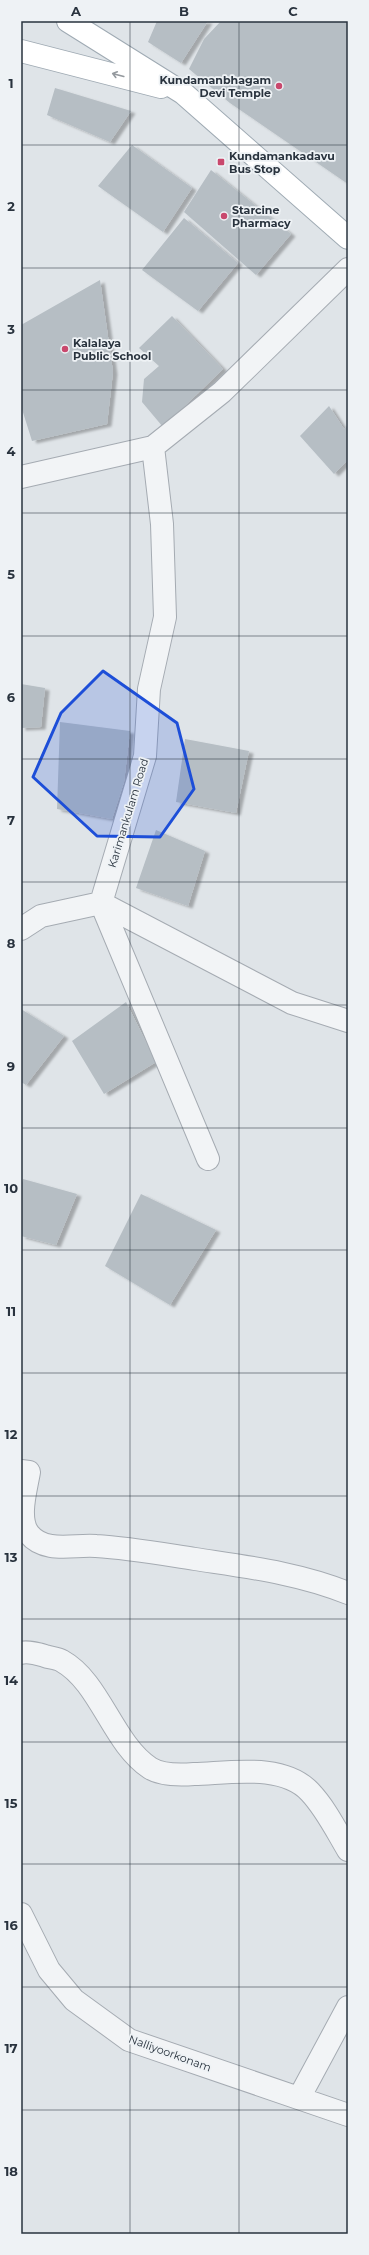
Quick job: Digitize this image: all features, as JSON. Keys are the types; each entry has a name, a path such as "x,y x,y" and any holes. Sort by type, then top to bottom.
{"main road":[{"path":"68,21 183,93 348,238"},
{"path":"25,51 183,93"}],"street":[{"path":"21,477 153,447 222,392 348,269"},
{"name":"Karimankulam Road","path":"100,903 146,756 149,689 165,617 162,524 153,447"},
{"path":"100,903 208,1159"},
{"path":"21,929 41,916 100,903 292,1003 348,1022"},
{"path":"21,1471 29,1472 23,1519 29,1534 42,1543 57,1547 95,1546 124,1549 276,1571 348,1593"},
{"path":"21,1653 40,1655 62,1661 74,1671 99,1701 113,1725 134,1752 150,1768 177,1775 254,1772 284,1776 309,1791 325,1811 348,1850"},
{"name":"Nalliyoorkonam","path":"21,1914 49,1970 74,2000 129,2040 348,2115"},
{"path":"300,2098 348,2007"}],"highlighted area":[{"path":"103,671 177,723 194,789 160,837 97,836 33,777 61,713"}],"building":[{"path":"157,21 208,21 181,63 148,42"},
{"name":"Kundamanbhagam Devi Temple","path":"221,21 348,21 348,184 230,103 189,69 204,39"},
{"path":"55,88 131,111 110,142 47,115"},
{"path":"132,145 192,188 163,232 98,186"},
{"path":"211,170 291,234 256,275 184,212"},
{"path":"184,218 238,263 198,311 142,270"},
{"name":"Kalalaya Public School","path":"100,280 113,372 107,424 32,441 21,406 21,325"},
{"path":"172,316 223,369 163,427 142,402 144,379 159,366 139,348"},
{"path":"329,406 344,429 348,425 348,460 334,474 300,436"},
{"path":"21,684 45,688 41,727 21,728"},
{"path":"60,722 130,731 124,782 112,819 57,809"},
{"path":"185,739 249,751 236,813 176,802"},
{"path":"156,830 205,851 188,906 136,888"},
{"path":"126,1002 156,1062 104,1094 72,1041"},
{"path":"21,1009 64,1036 26,1085 21,1082"},
{"path":"23,1179 77,1194 56,1245 21,1236 21,1187"},
{"path":"141,1194 216,1230 170,1305 105,1266"}],"place":[{"name":"Kundamanbhagam Devi Temple","path":"279,86"},
{"name":"Kundamankadavu Bus Stop","path":"221,162"},
{"name":"Starcine Pharmacy","path":"224,216"},
{"name":"Kalalaya Public School","path":"65,349"}]}
